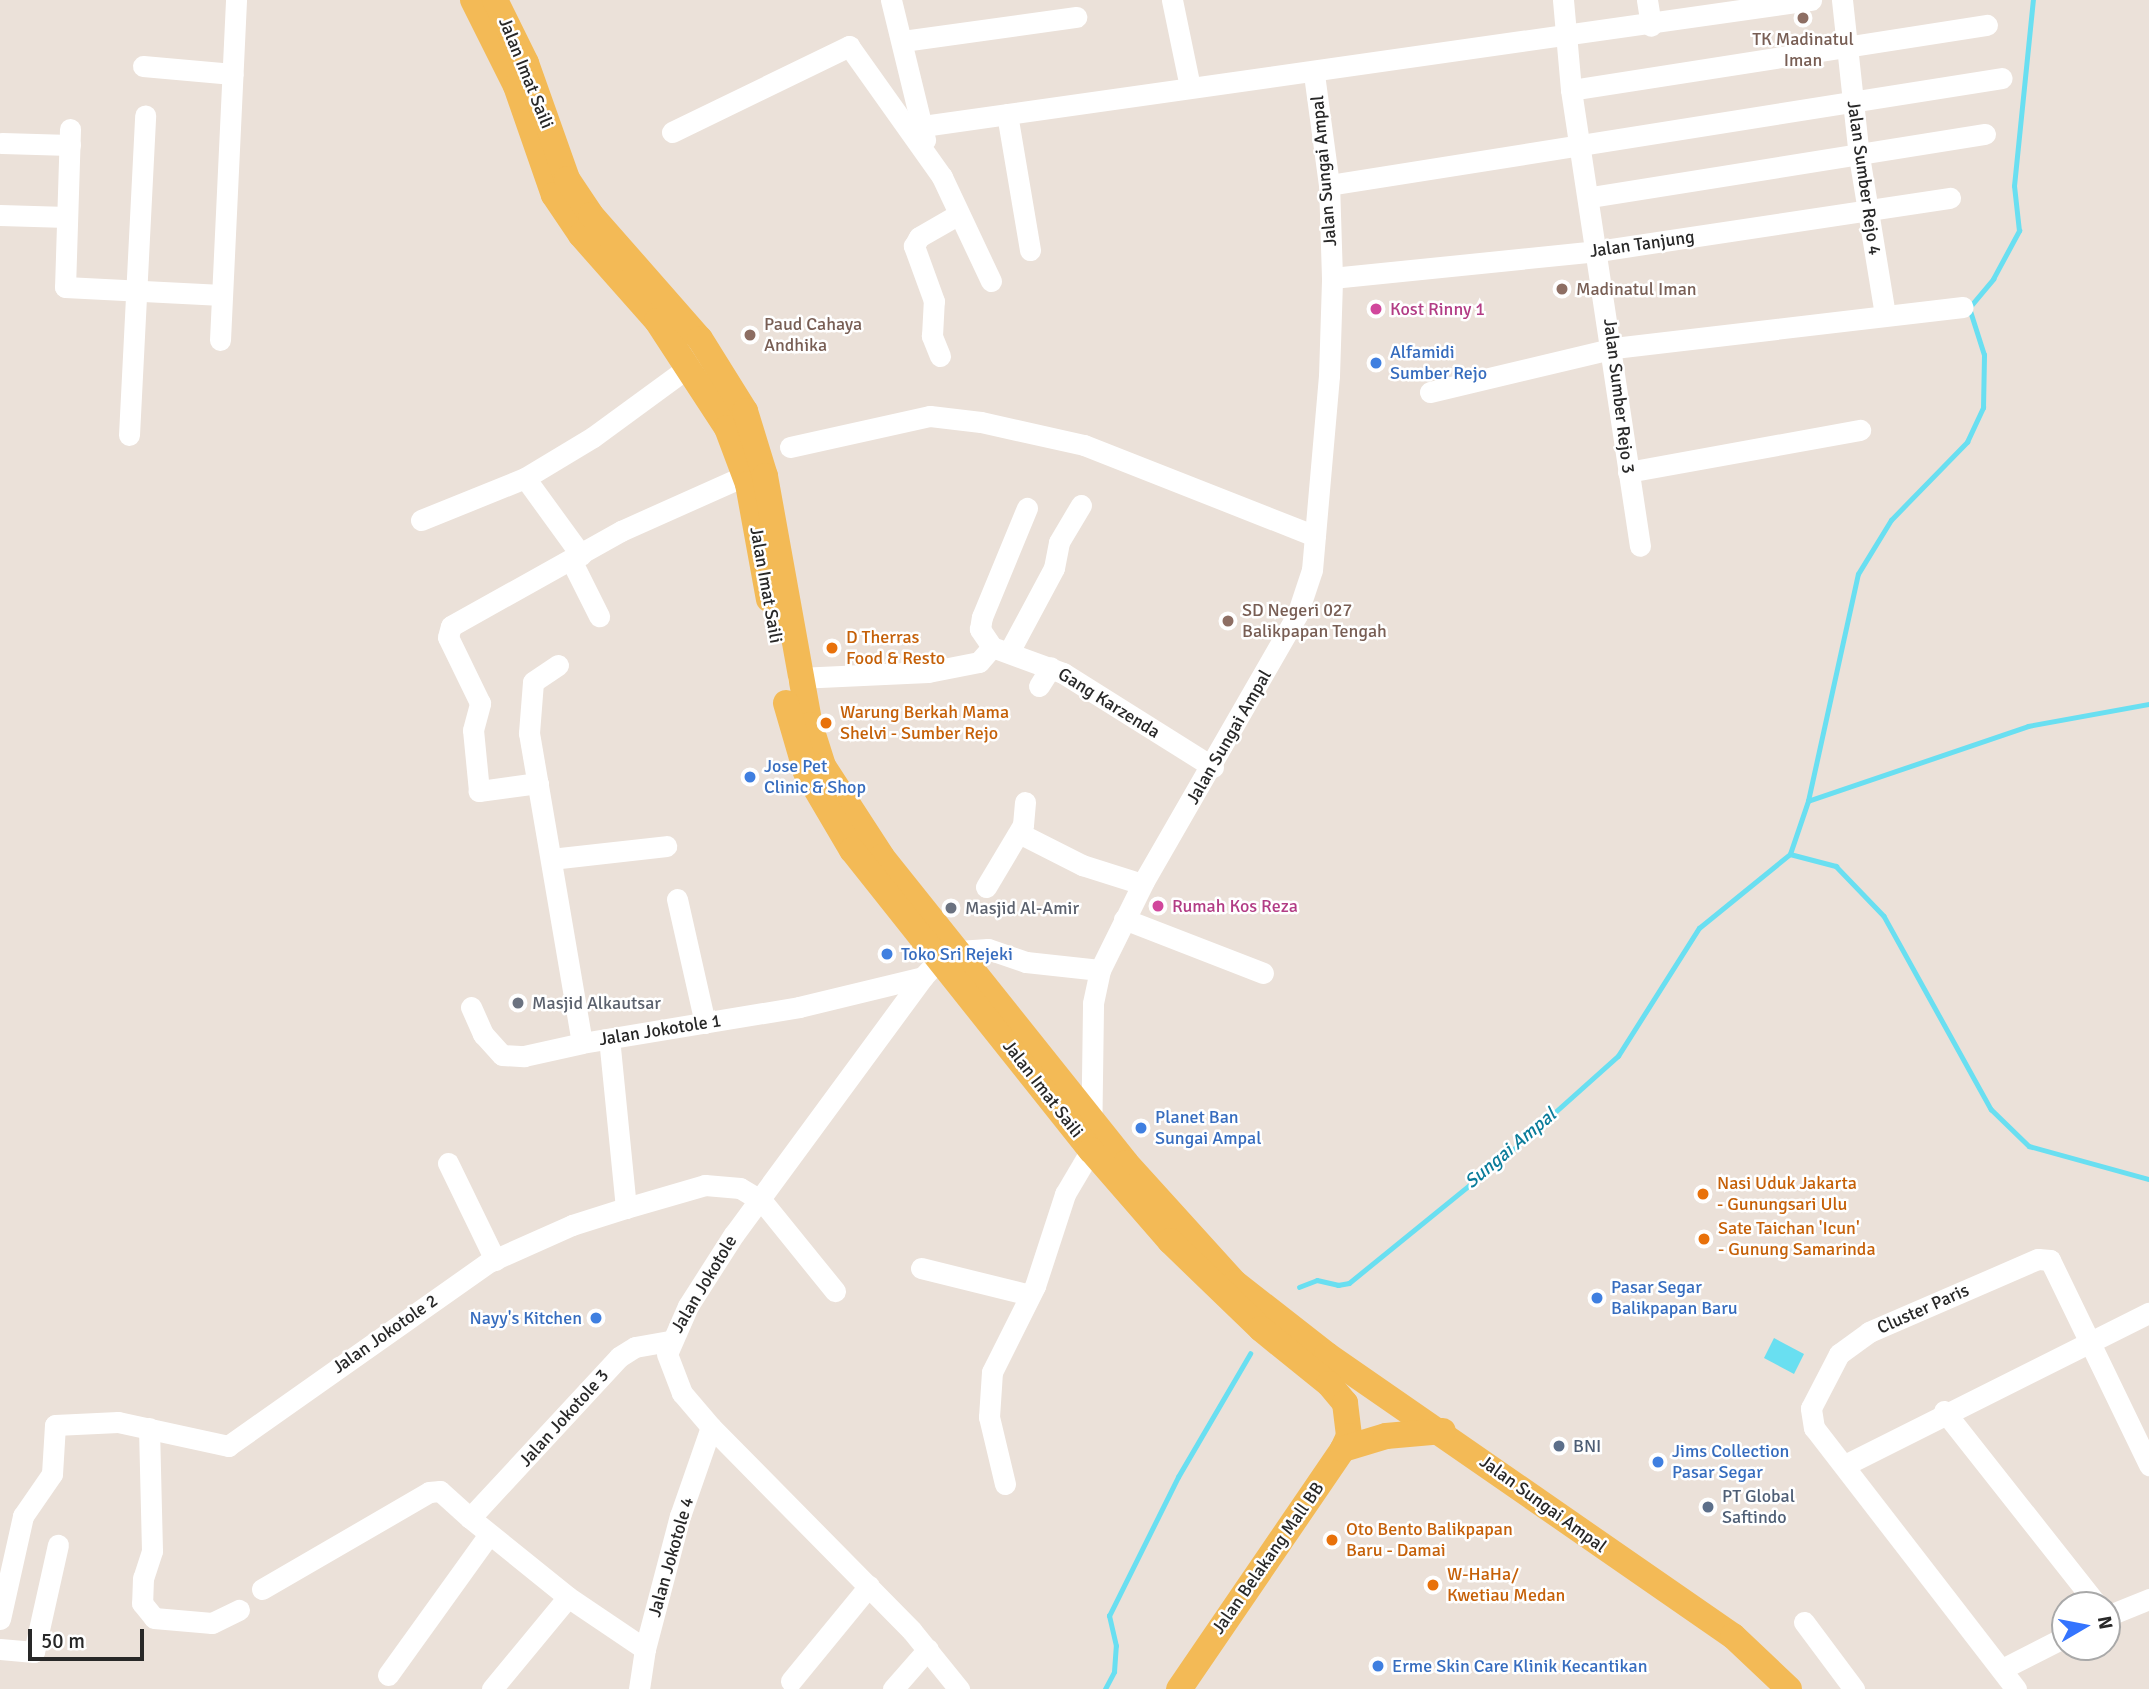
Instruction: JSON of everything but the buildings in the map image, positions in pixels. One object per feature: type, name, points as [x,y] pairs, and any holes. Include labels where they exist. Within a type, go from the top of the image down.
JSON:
[{"type":"main road","name":"Jalan Imat Saili","points":[[473,0],[578,197],[700,339],[745,411],[779,546],[798,678],[824,766],[835,786],[943,958],[1091,1116]]},
{"type":"main road","name":"Jalan Imat Saili","points":[[495,0],[536,116],[545,174],[566,215],[657,321],[690,366],[727,428],[746,475],[782,685],[806,772],[852,850],[943,958],[1091,1150]]},
{"type":"main road","name":"Jalan Sungai Ampal","points":[[1091,1116],[1225,1284]]},
{"type":"main road","name":"Jalan Sungai Ampal","points":[[1091,1150],[1170,1241],[1225,1284],[1276,1331],[1443,1431],[1733,1636],[1789,1689]]},
{"type":"main road","points":[[1276,1331],[1339,1394],[1346,1437],[1443,1431]]},
{"type":"main road","name":"Jalan Belakang Mall BB","points":[[1179,1689],[1346,1437]]},
{"type":"street","points":[[220,340],[236,0]]},
{"type":"street","points":[[891,0],[923,127],[926,152]]},
{"type":"street","points":[[1172,0],[1190,87]]},
{"type":"street","name":"Jalan Sumber Rejo 3","points":[[1563,0],[1569,37],[1571,90],[1591,197],[1614,348],[1628,472],[1640,546]]},
{"type":"street","points":[[1647,0],[1651,26]]},
{"type":"street","points":[[923,127],[1007,114],[1096,105],[1190,87],[1314,74],[1651,26],[1811,0]]},
{"type":"street","name":"Jalan Sumber Rejo 4","points":[[1842,0],[1859,156],[1885,314]]},
{"type":"street","points":[[902,41],[1076,17]]},
{"type":"street","points":[[1571,90],[1846,44],[1987,25]]},
{"type":"street","points":[[671,132],[846,45],[926,152],[991,281]]},
{"type":"street","points":[[143,66],[233,74]]},
{"type":"street","name":"Jalan Sungai Ampal","points":[[1091,1116],[1093,1003],[1100,970],[1142,884],[1213,767],[1306,594],[1315,536],[1329,376],[1332,278],[1329,185],[1314,74]]},
{"type":"street","points":[[1329,185],[2001,78]]},
{"type":"street","points":[[1007,114],[1030,250]]},
{"type":"street","points":[[129,435],[145,115]]},
{"type":"street","points":[[1591,197],[1985,134]]},
{"type":"street","points":[[2,143],[70,137],[65,287],[222,295]]},
{"type":"street","name":"Jalan Tanjung","points":[[1332,278],[1598,251],[1950,198]]},
{"type":"street","points":[[940,356],[932,336],[934,301],[914,246],[919,237],[959,214]]},
{"type":"street","points":[[0,215],[67,218]]},
{"type":"street","points":[[1430,392],[1614,348],[1885,314],[1963,307]]},
{"type":"street","points":[[421,520],[525,478],[593,437],[690,366]]},
{"type":"street","points":[[790,447],[930,416],[981,422],[1084,445],[1315,536]]},
{"type":"street","points":[[1628,472],[1860,430]]},
{"type":"street","points":[[537,779],[479,791],[473,730],[479,698],[447,632],[675,503],[746,475]]},
{"type":"street","points":[[525,478],[576,558],[600,616]]},
{"type":"street","points":[[798,678],[928,672],[979,662],[1000,650],[1054,568],[1059,541],[1081,505]]},
{"type":"street","points":[[1000,650],[980,629],[982,617],[1027,508]]},
{"type":"street","name":"Gang Karzenda","points":[[1000,650],[1051,667],[1213,767]]},
{"type":"street","name":"Jalan Jokotole 1","points":[[558,665],[537,677],[529,691],[529,733],[582,1044],[705,1023],[943,958],[988,949],[1026,962],[1100,970]]},
{"type":"street","points":[[1039,685],[1051,667]]},
{"type":"street","points":[[986,887],[1019,833],[1025,802]]},
{"type":"street","points":[[1019,833],[1082,865],[1142,884]]},
{"type":"street","points":[[551,859],[666,846]]},
{"type":"street","points":[[677,899],[705,1023]]},
{"type":"street","points":[[1124,919],[1263,973]]},
{"type":"street","name":"Jalan Jokotole","points":[[943,958],[816,1118],[762,1201],[710,1270],[670,1341],[667,1354],[677,1383],[711,1427],[869,1586],[928,1649],[959,1689]]},
{"type":"street","points":[[471,1007],[483,1034],[502,1055],[524,1056],[582,1044]]},
{"type":"street","points":[[609,1039],[626,1208]]},
{"type":"street","points":[[1005,1484],[993,1441],[989,1394],[1001,1348],[1030,1294],[1065,1194],[1091,1150],[1091,1116]]},
{"type":"street","points":[[447,1163],[495,1260]]},
{"type":"street","name":"Jalan Jokotole 2","points":[[0,1619],[23,1516],[52,1474],[55,1425],[118,1422],[221,1447],[234,1444],[272,1412],[495,1260],[626,1208],[717,1184],[730,1184],[762,1201]]},
{"type":"street","points":[[762,1201],[835,1291]]},
{"type":"street","name":"Cluster Paris","points":[[2016,1689],[2004,1668],[1814,1428],[1810,1414],[1839,1354],[1859,1337],[2044,1258],[2059,1273],[2149,1465]]},
{"type":"street","points":[[921,1268],[1030,1294]]},
{"type":"street","points":[[1845,1465],[1944,1412],[2149,1313]]},
{"type":"street","name":"Jalan Jokotole 3","points":[[470,1518],[620,1357],[635,1347],[670,1341]]},
{"type":"street","points":[[1944,1412],[2086,1591]]},
{"type":"street","name":"Jalan Jokotole 4","points":[[639,1689],[645,1649],[680,1516],[711,1427]]},
{"type":"street","points":[[149,1428],[149,1518],[152,1551],[141,1593],[149,1615],[212,1623],[239,1610]]},
{"type":"street","points":[[262,1589],[429,1492],[440,1492],[488,1536],[568,1597],[645,1649]]},
{"type":"street","points":[[388,1675],[488,1536]]},
{"type":"street","points":[[0,1649],[34,1652],[58,1545]]},
{"type":"street","points":[[791,1681],[869,1586]]},
{"type":"street","points":[[492,1689],[568,1597]]},
{"type":"street","points":[[2121,1610],[2149,1599]]},
{"type":"street","points":[[1804,1622],[1854,1689]]},
{"type":"street","points":[[2004,1668],[2051,1644]]},
{"type":"street","points":[[893,1689],[928,1649]]},
{"type":"water","points":[[1774,1338],[1804,1354],[1794,1374],[1764,1358]]},
{"type":"waterway","points":[[1790,854],[1808,801],[1858,574],[1891,520],[1967,442],[1983,408],[1984,355],[1969,308],[1993,279],[2019,231],[2014,186],[2033,0]]},
{"type":"waterway","points":[[1808,801],[2028,726],[2149,704]]},
{"type":"waterway","points":[[1299,1287],[1317,1280],[1338,1285],[1349,1283],[1515,1148],[1618,1056],[1699,928],[1790,854],[1836,866],[1884,916],[1991,1109],[2029,1146],[2149,1179]]},
{"type":"waterway","name":"Sungai Ampal","points":[[1105,1689],[1114,1672],[1116,1646],[1109,1616],[1178,1477],[1250,1354]]},
{"type":"place","name":"TK Madinatul Iman","points":[[1803,18]]},
{"type":"place","name":"Madinatul Iman","points":[[1562,289]]},
{"type":"place","name":"Kost Rinny 1","points":[[1376,309]]},
{"type":"place","name":"Paud Cahaya Andhika","points":[[750,335]]},
{"type":"place","name":"Alfamidi Sumber Rejo","points":[[1376,363]]},
{"type":"place","name":"SD Negeri 027 Balikpapan Tengah","points":[[1228,621]]},
{"type":"place","name":"D Therras Food & Resto","points":[[832,648]]},
{"type":"place","name":"Warung Berkah Mama Shelvi - Sumber Rejo","points":[[826,723]]},
{"type":"place","name":"Jose Pet Clinic & Shop","points":[[750,777]]},
{"type":"place","name":"Rumah Kos Reza","points":[[1158,906]]},
{"type":"place","name":"Masjid Al-Amir","points":[[951,908]]},
{"type":"place","name":"Toko Sri Rejeki","points":[[887,954]]},
{"type":"place","name":"Masjid Alkautsar","points":[[518,1003]]},
{"type":"place","name":"Planet Ban Sungai Ampal","points":[[1141,1128]]},
{"type":"place","name":"Nasi Uduk Jakarta - Gunungsari Ulu","points":[[1703,1194]]},
{"type":"place","name":"Sate Taichan 'Icun' - Gunung Samarinda","points":[[1704,1239]]},
{"type":"place","name":"Pasar Segar Balikpapan Baru","points":[[1597,1298]]},
{"type":"place","name":"Nayy's Kitchen","points":[[596,1318]]},
{"type":"place","name":"BNI","points":[[1559,1446]]},
{"type":"place","name":"Jims Collection Pasar Segar","points":[[1658,1462]]},
{"type":"place","name":"PT Global Saftindo","points":[[1708,1507]]},
{"type":"place","name":"Oto Bento Balikpapan Baru - Damai","points":[[1332,1540]]},
{"type":"place","name":"W-HaHa/ Kwetiau Medan","points":[[1433,1585]]},
{"type":"place","name":"Erme Skin Care Klinik Kecantikan","points":[[1378,1666]]}]
